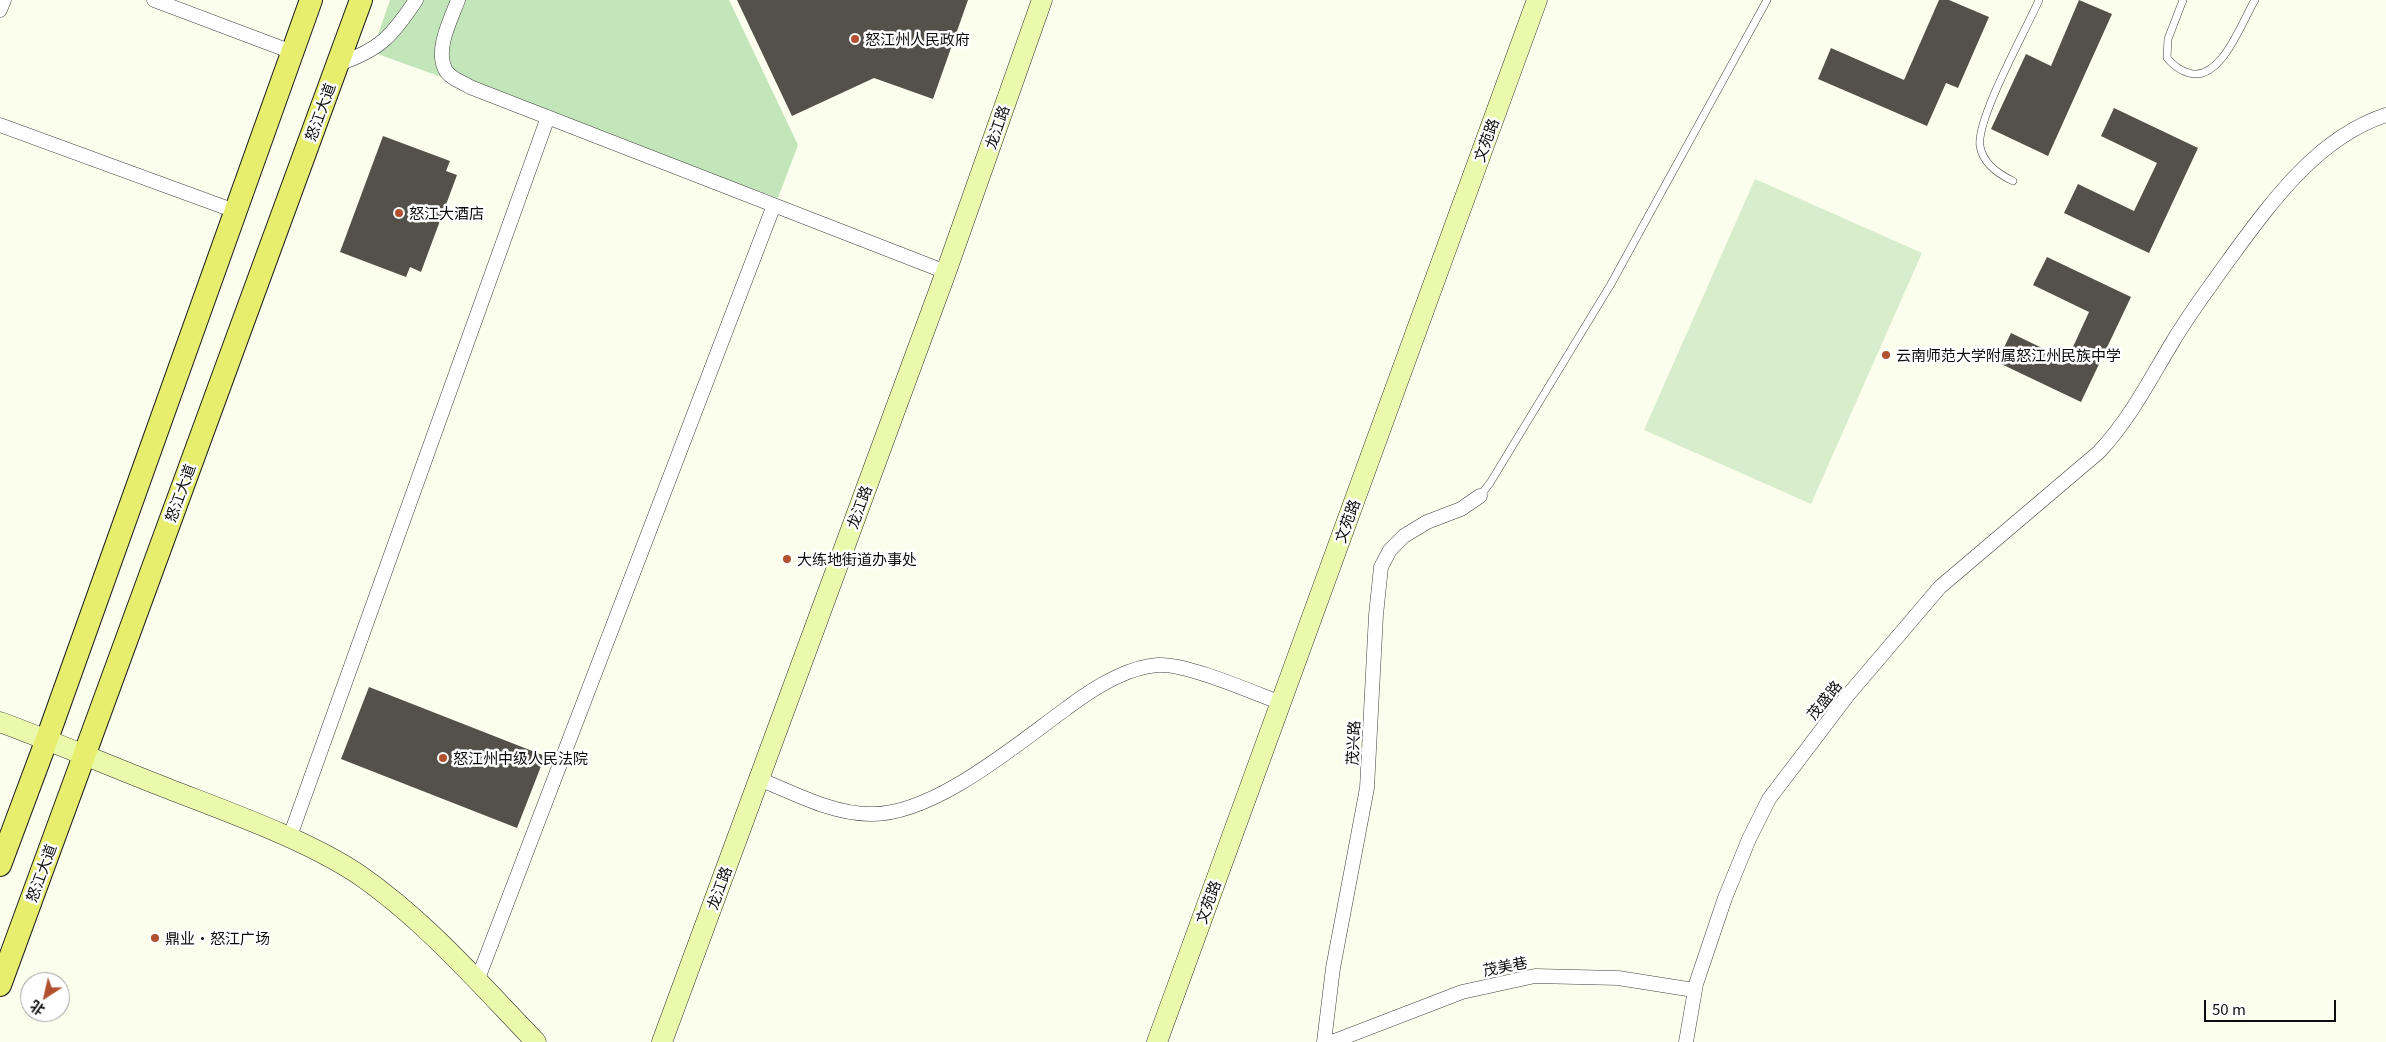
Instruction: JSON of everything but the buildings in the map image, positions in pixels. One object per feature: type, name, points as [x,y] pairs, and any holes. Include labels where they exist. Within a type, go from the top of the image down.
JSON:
[{"type":"main road","points":[[0,865],[47,739],[311,0]]},
{"type":"main road","name":"怒江大道","points":[[0,985],[361,0]]},
{"type":"street","points":[[0,10],[4,0]]},
{"type":"street","points":[[154,0],[292,52]]},
{"type":"street","points":[[338,64],[362,56],[380,45],[416,0]]},
{"type":"street","points":[[458,0],[444,37],[442,55],[445,69],[454,79],[470,87],[946,272]]},
{"type":"street","name":"龙江路","points":[[662,1042],[946,272],[1042,0]]},
{"type":"street","name":"文苑路","points":[[1157,1042],[1537,0]]},
{"type":"street","name":"茂盛路","points":[[1686,1042],[1694,990],[1725,898],[1749,839],[1769,799],[1800,756],[1900,632],[1948,578],[2099,452],[2136,405],[2173,341],[2208,289],[2282,191],[2314,159],[2342,136],[2360,125],[2386,115]]},
{"type":"street","points":[[289,839],[548,117]]},
{"type":"street","points":[[0,125],[235,211]]},
{"type":"street","points":[[477,981],[774,205]]},
{"type":"street","name":"茂兴路","points":[[1324,1042],[1333,968],[1367,788],[1376,615],[1381,568],[1390,550],[1409,533],[1427,522],[1461,509],[1480,496]]},
{"type":"street","points":[[759,779],[835,809],[870,814],[900,812],[926,801],[983,768],[1088,692],[1133,670],[1159,665],[1181,667],[1281,703]]},
{"type":"street","points":[[0,722],[47,739],[84,756],[289,839],[332,860],[370,883],[434,939],[536,1042]]},
{"type":"street","name":"茂美巷","points":[[1332,1042],[1462,992],[1535,976],[1618,978],[1694,990]]},
{"type":"lane","points":[[1480,496],[1490,483],[1611,284],[1767,0]]},
{"type":"lane","points":[[2013,182],[1997,173],[1986,161],[1980,147],[1980,132],[1991,102],[2039,0]]},
{"type":"lane","points":[[2183,0],[2168,39],[2167,58],[2178,68],[2197,75],[2208,72],[2221,60],[2255,0]]},
{"type":"green space","points":[[390,0],[729,0],[798,145],[778,198],[372,52]]},
{"type":"green space","points":[[1755,179],[1922,253],[1811,504],[1644,430]]},
{"type":"place","name":"怒江州人民政府","points":[[855,39]]},
{"type":"place","name":"怒江大酒店","points":[[399,213]]},
{"type":"place","name":"云南师范大学附属怒江州民族中学","points":[[1886,355]]},
{"type":"place","name":"大练地街道办事处","points":[[787,559]]},
{"type":"place","name":"怒江州中级人民法院","points":[[443,758]]},
{"type":"place","name":"鼎业·怒江广场","points":[[155,938]]}]
